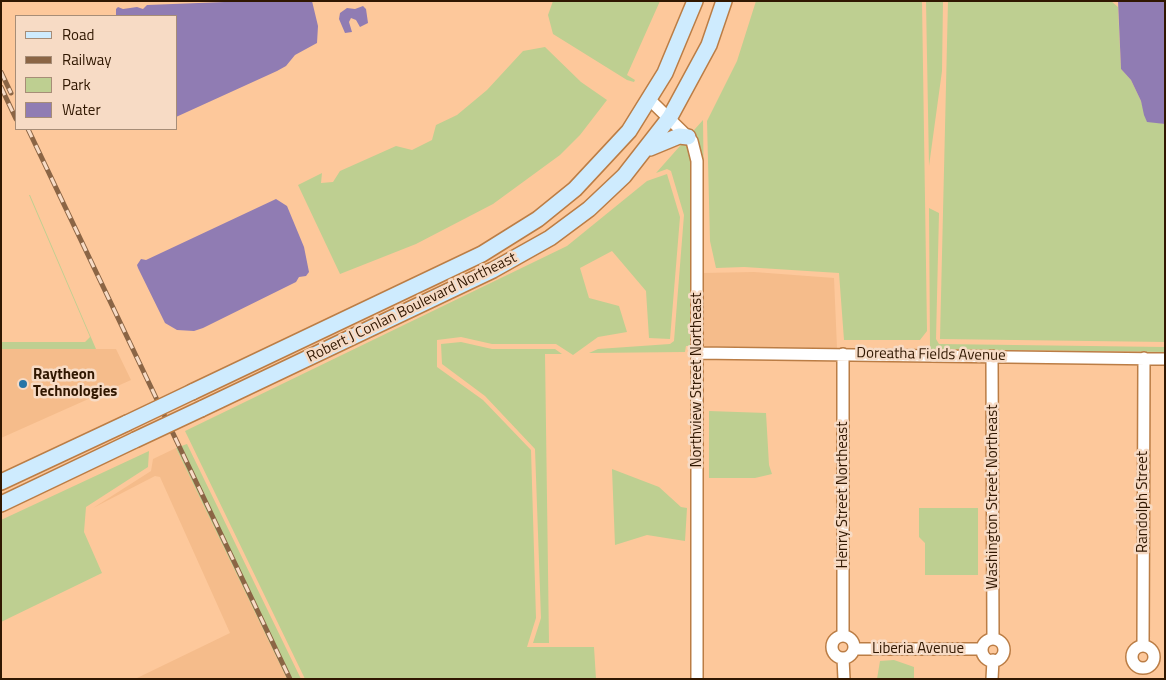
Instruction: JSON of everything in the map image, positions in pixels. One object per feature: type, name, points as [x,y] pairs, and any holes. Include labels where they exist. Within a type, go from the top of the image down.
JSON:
[{"type":"main road","name":"Robert J Conlan Boulevard Northeast","points":[[1,482],[482,254],[538,219],[581,184],[629,131],[650,100],[680,41],[695,1]]},
{"type":"main road","name":"Robert J Conlan Boulevard Northeast","points":[[1,504],[521,255],[550,238],[588,209],[624,176],[647,150],[670,117],[709,45],[724,1]]},
{"type":"main road","points":[[647,150],[665,140],[678,136],[688,137]]},
{"type":"street","name":"Northview Street Northeast","points":[[650,100],[670,117],[692,141],[697,160],[697,679]]},
{"type":"street","name":"Doreatha Fields Avenue","points":[[697,353],[1165,359]]},
{"type":"street","name":"Henry Street Northeast","points":[[843,354],[843,636]]},
{"type":"street","name":"Washington Street Northeast","points":[[992,356],[993,639]]},
{"type":"street","name":"Randolph Street","points":[[1143,646],[1144,358]]},
{"type":"street","points":[[843,636],[853,641],[854,648],[849,656],[843,658],[834,653],[832,647],[834,640],[843,636]]},
{"type":"street","points":[[993,639],[1000,641],[1003,651],[1001,657],[993,660],[984,656],[982,649],[986,641],[993,639]]},
{"type":"street","points":[[1143,646],[1150,649],[1159,658],[1143,673],[1132,657],[1134,651],[1143,646]]},
{"type":"street","name":"Liberia Avenue","points":[[854,648],[982,649]]},
{"type":"street","points":[[843,658],[844,679]]},
{"type":"street","points":[[992,679],[993,660]]},
{"type":"shaded area","points":[[754,272],[834,278],[837,348],[702,346],[702,273]]},
{"type":"shaded area","points":[[1,349],[116,349],[131,380],[1,438]]},
{"type":"shaded area","points":[[176,448],[287,679],[135,679],[230,633],[160,477],[155,476],[93,508],[151,471],[153,459]]},
{"type":"green space","points":[[553,1],[660,1],[627,75],[635,80],[634,82],[627,80],[553,34],[548,15]]},
{"type":"green space","points":[[756,1],[922,1],[927,331],[920,340],[844,340],[839,273],[744,267],[716,268],[710,241],[707,121],[737,61]]},
{"type":"green space","points":[[926,1],[943,1],[942,71],[929,166]]},
{"type":"green space","points":[[948,1],[1111,1],[1118,7],[1121,69],[1131,80],[1141,101],[1147,121],[1165,124],[1165,342],[940,339]]},
{"type":"green space","points":[[545,47],[581,82],[607,100],[580,135],[560,155],[493,204],[416,244],[340,274],[298,185],[322,173],[321,183],[333,182],[340,171],[396,146],[412,150],[432,140],[436,125],[457,115],[487,90],[523,51]]},
{"type":"green space","points":[[703,120],[702,346],[686,346],[685,352],[589,353],[598,349],[670,344],[674,341],[684,215],[671,171],[667,169],[656,173]]},
{"type":"green space","points":[[667,174],[680,217],[670,339],[649,338],[646,291],[612,251],[580,268],[589,298],[619,306],[627,332],[598,337],[573,355],[556,344],[492,344],[461,337],[437,340],[437,367],[483,400],[531,450],[536,618],[527,647],[594,647],[596,679],[305,679],[185,431],[567,246],[647,181]]},
{"type":"green space","points":[[29,195],[96,349],[1,349],[1,342],[85,342],[90,337]]},
{"type":"green space","points":[[929,208],[939,213],[936,339],[939,344],[1165,347],[1165,352],[930,349]]},
{"type":"green space","points":[[461,342],[492,349],[555,349],[562,354],[545,354],[549,643],[533,643],[541,618],[535,449],[485,396],[442,364],[441,344]]},
{"type":"green space","points":[[709,411],[766,413],[769,465],[772,474],[755,478],[709,478]]},
{"type":"green space","points":[[187,444],[301,679],[287,679],[176,448]]},
{"type":"green space","points":[[149,451],[148,467],[86,507],[84,532],[102,573],[1,622],[1,520]]},
{"type":"green space","points":[[612,469],[659,487],[681,507],[687,508],[685,541],[647,535],[615,545]]},
{"type":"green space","points":[[919,508],[978,508],[978,575],[925,575],[925,543],[919,537]]},
{"type":"green space","points":[[894,660],[914,667],[914,679],[877,679],[880,661]]},
{"type":"water","points":[[250,1],[312,1],[318,26],[317,43],[295,55],[286,66],[277,71],[178,116],[178,15],[116,15],[118,7],[123,9],[137,7],[143,9],[147,5]]},
{"type":"water","points":[[1118,1],[1165,1],[1165,124],[1147,122],[1141,101],[1131,80],[1121,69]]},
{"type":"water","points":[[363,6],[366,9],[368,23],[360,27],[356,20],[351,18],[349,22],[352,32],[345,33],[339,19],[340,13],[347,8],[355,9]]},
{"type":"water","points":[[276,199],[287,206],[304,247],[309,272],[306,276],[299,277],[296,282],[194,331],[177,330],[165,323],[138,268],[137,265],[141,259],[146,260]]},
{"type":"railway","points":[[1,72],[11,93]]},
{"type":"railway","points":[[1,87],[15,117]]},
{"type":"railway","points":[[28,130],[290,679]]},
{"type":"place","name":"Raytheon Technologies","points":[[23,384]]}]
